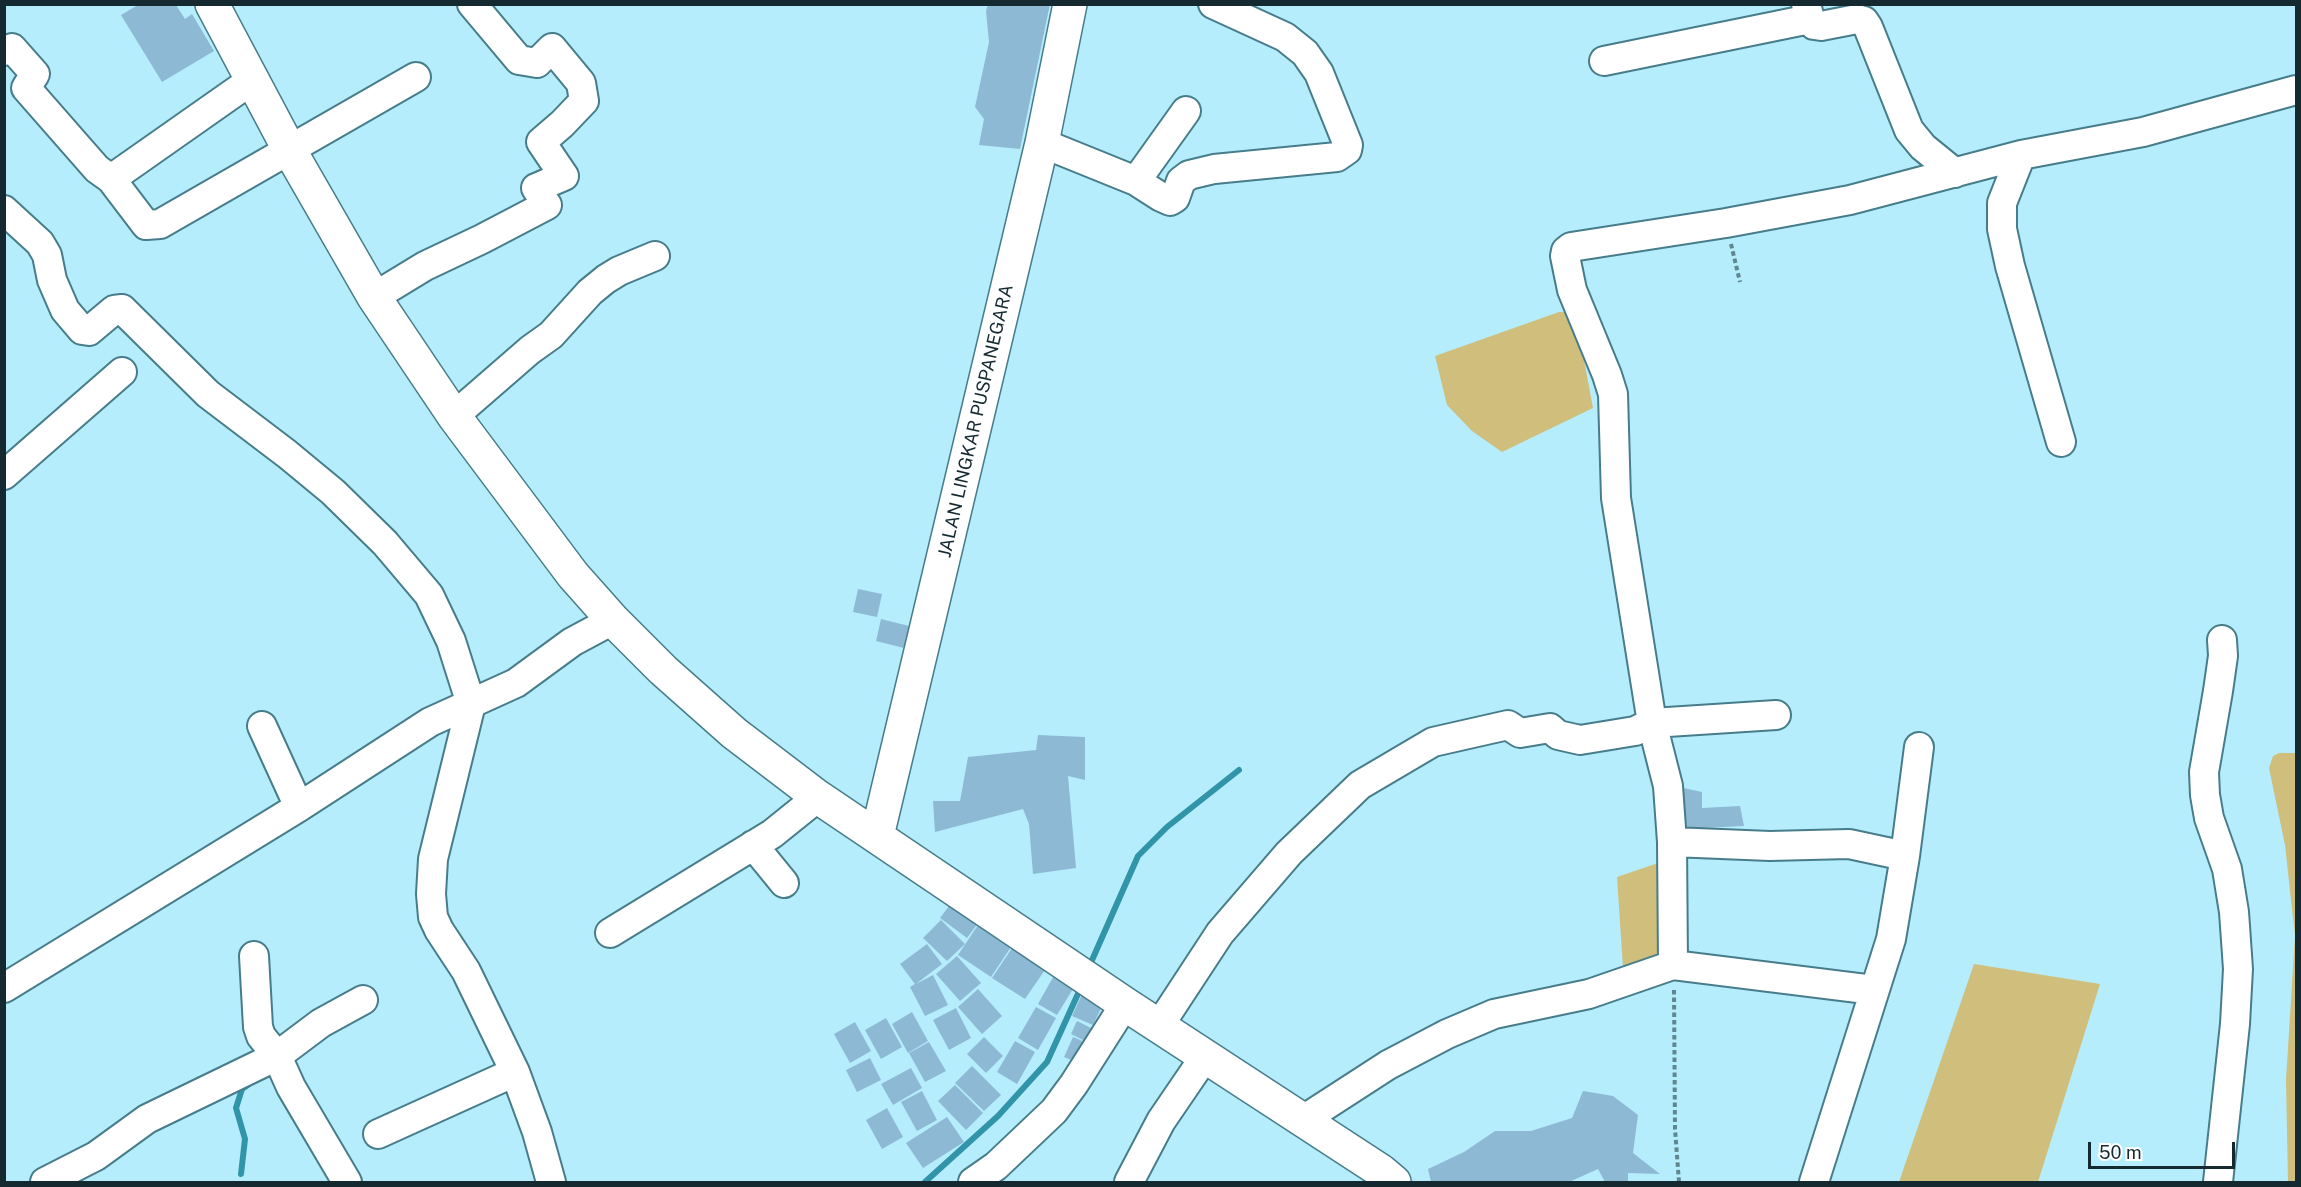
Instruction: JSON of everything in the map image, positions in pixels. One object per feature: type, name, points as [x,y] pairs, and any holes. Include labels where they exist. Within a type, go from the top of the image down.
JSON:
[{"type":"main road","points":[[212,4],[290,151],[374,297],[454,416],[573,575],[613,620],[663,670],[734,733],[818,797],[1119,1000],[1381,1171],[1394,1182]]},
{"type":"main road","name":"JALAN LINGKAR PUSPANEGARA","points":[[877,836],[1042,143],[1070,4]]},
{"type":"street","points":[[374,297],[425,266],[547,205],[537,188],[564,176],[541,142],[584,101],[581,83],[552,48],[537,63],[519,60],[472,4]]},
{"type":"street","points":[[1042,143],[1136,181],[1170,201],[1175,198],[1181,181],[1189,175],[1214,169],[1337,157],[1347,150],[1348,145],[1319,73],[1305,53],[1285,37],[1213,4]]},
{"type":"street","points":[[1604,61],[1808,12],[1814,25],[1821,26],[1857,19],[1864,21],[1909,130],[1923,147],[1955,173]]},
{"type":"street","points":[[4,51],[12,48],[35,74],[26,88],[97,169],[111,179],[146,225],[160,224],[416,77]]},
{"type":"street","points":[[111,179],[252,80]]},
{"type":"street","points":[[1673,965],[1672,842],[1668,786],[1652,723],[1616,498],[1613,394],[1572,290],[1565,256],[1570,246],[1726,223],[1850,200],[2021,155],[2143,132],[2296,90]]},
{"type":"street","points":[[1136,181],[1186,111]]},
{"type":"street","points":[[2021,155],[2002,203],[2002,229],[2010,266],[2061,442]]},
{"type":"street","points":[[10,226],[40,243],[47,255],[52,280],[65,310],[82,330],[89,331],[114,310],[122,309],[208,394],[333,492],[386,543],[429,595],[451,641],[471,704],[434,859],[431,905],[433,917],[466,971],[515,1071],[537,1132],[551,1182]]},
{"type":"street","points":[[454,416],[551,334],[590,292],[606,279],[655,256]]},
{"type":"street","points":[[4,476],[122,372]]},
{"type":"street","points":[[4,988],[299,807],[430,722],[516,683],[572,642],[613,620]]},
{"type":"street","points":[[2218,1182],[2231,1068],[2238,969],[2234,912],[2227,869],[2209,818],[2205,795],[2204,772],[2223,656],[2222,640]]},
{"type":"street","points":[[1159,1026],[1220,933],[1289,853],[1360,785],[1433,742],[1508,725],[1520,733],[1550,728],[1557,735],[1580,740],[1635,731],[1652,723],[1776,715]]},
{"type":"street","points":[[262,726],[299,807]]},
{"type":"street","points":[[1814,1182],[1891,939],[1905,856],[1919,747]]},
{"type":"street","points":[[610,933],[772,834],[818,797]]},
{"type":"street","points":[[1672,842],[1770,846],[1849,844],[1905,856]]},
{"type":"street","points":[[753,845],[784,882]]},
{"type":"street","points":[[254,956],[258,1027],[261,1036],[277,1056],[291,1087],[347,1182]]},
{"type":"street","points":[[1303,1120],[1388,1065],[1447,1034],[1494,1014],[1589,994],[1673,965],[1874,990]]},
{"type":"street","points":[[45,1182],[96,1156],[147,1119],[277,1056],[321,1023],[363,1000]]},
{"type":"street","points":[[973,1182],[996,1166],[1054,1111],[1074,1084],[1119,1000]]},
{"type":"street","points":[[1129,1182],[1161,1121],[1206,1055]]},
{"type":"street","points":[[378,1134],[515,1071]]},
{"type":"path","points":[[1726,223],[1740,282]]},
{"type":"path","points":[[1673,965],[1675,1129],[1679,1182]]},
{"type":"shaded area","points":[[1559,312],[1575,312],[1593,408],[1502,452],[1472,431],[1447,405],[1435,356]]},
{"type":"shaded area","points":[[2279,753],[2296,753],[2296,1182],[2288,1182],[2286,1080],[2295,936],[2285,845],[2269,768],[2273,756]]},
{"type":"shaded area","points":[[1661,862],[1666,957],[1623,968],[1617,877]]},
{"type":"shaded area","points":[[1974,964],[2100,984],[2038,1182],[1899,1182]]},
{"type":"building","points":[[988,4],[1050,4],[1020,149],[979,145],[984,119],[975,107],[989,42],[986,11]]},
{"type":"building","points":[[138,5],[176,5],[185,19],[192,14],[214,51],[162,82],[121,15]]},
{"type":"building","points":[[858,589],[882,594],[877,617],[853,612]]},
{"type":"building","points":[[881,619],[909,626],[904,648],[876,641]]},
{"type":"building","points":[[1038,735],[1085,737],[1085,780],[1068,776],[1076,868],[1033,874],[1029,824],[1023,809],[935,832],[933,801],[960,801],[968,757],[1036,750]]},
{"type":"building","points":[[1679,787],[1702,792],[1702,808],[1740,806],[1744,826],[1684,829]]},
{"type":"building","points":[[955,898],[982,918],[967,938],[940,918]]},
{"type":"building","points":[[941,920],[965,944],[947,961],[923,938]]},
{"type":"building","points":[[980,922],[1013,944],[991,977],[958,955]]},
{"type":"building","points":[[927,944],[942,964],[916,984],[933,975],[948,1005],[925,1016],[910,987],[915,984],[900,964]]},
{"type":"building","points":[[1014,945],[1047,967],[1025,999],[992,978]]},
{"type":"building","points":[[957,956],[981,983],[960,1001],[936,974]]},
{"type":"building","points":[[1056,972],[1076,984],[1057,1015],[1038,1004]]},
{"type":"building","points":[[978,989],[1002,1016],[982,1034],[958,1007]]},
{"type":"building","points":[[1083,992],[1104,1002],[1093,1025],[1072,1016]]},
{"type":"building","points":[[1036,1007],[1056,1018],[1038,1050],[1018,1038]]},
{"type":"building","points":[[956,1008],[971,1038],[949,1050],[933,1020]]},
{"type":"building","points":[[912,1012],[928,1041],[908,1053],[892,1024]]},
{"type":"building","points":[[886,1018],[902,1047],[881,1059],[865,1030]]},
{"type":"building","points":[[1077,1021],[1093,1029],[1087,1042],[1071,1034]]},
{"type":"building","points":[[855,1022],[871,1051],[850,1063],[834,1034]]},
{"type":"building","points":[[984,1037],[1003,1056],[986,1073],[967,1054]]},
{"type":"building","points":[[1073,1037],[1092,1045],[1083,1065],[1064,1057]]},
{"type":"building","points":[[1015,1041],[1035,1052],[1017,1084],[997,1072]]},
{"type":"building","points":[[929,1042],[946,1071],[925,1082],[909,1053]]},
{"type":"building","points":[[870,1058],[881,1080],[857,1092],[846,1070]]},
{"type":"building","points":[[972,1066],[1001,1095],[984,1111],[955,1083]]},
{"type":"building","points":[[911,1068],[922,1088],[893,1105],[881,1084]]},
{"type":"building","points":[[955,1085],[983,1113],[966,1130],[938,1101]]},
{"type":"building","points":[[922,1091],[937,1120],[917,1131],[901,1102]]},
{"type":"building","points":[[1583,1091],[1613,1096],[1638,1115],[1633,1153],[1660,1174],[1628,1173],[1628,1182],[1605,1182],[1598,1169],[1569,1182],[1431,1182],[1428,1169],[1464,1152],[1495,1131],[1531,1131],[1572,1118]]},
{"type":"building","points":[[887,1108],[903,1137],[882,1149],[866,1120]]},
{"type":"building","points":[[947,1117],[964,1142],[923,1168],[906,1143]]},
{"type":"waterway","points":[[1089,967],[1138,856],[1167,827],[1239,770]]},
{"type":"waterway","points":[[925,1182],[998,1116],[1047,1062],[1082,985]]},
{"type":"waterway","points":[[241,1174],[245,1139],[236,1108],[242,1089],[249,1084]]}]
